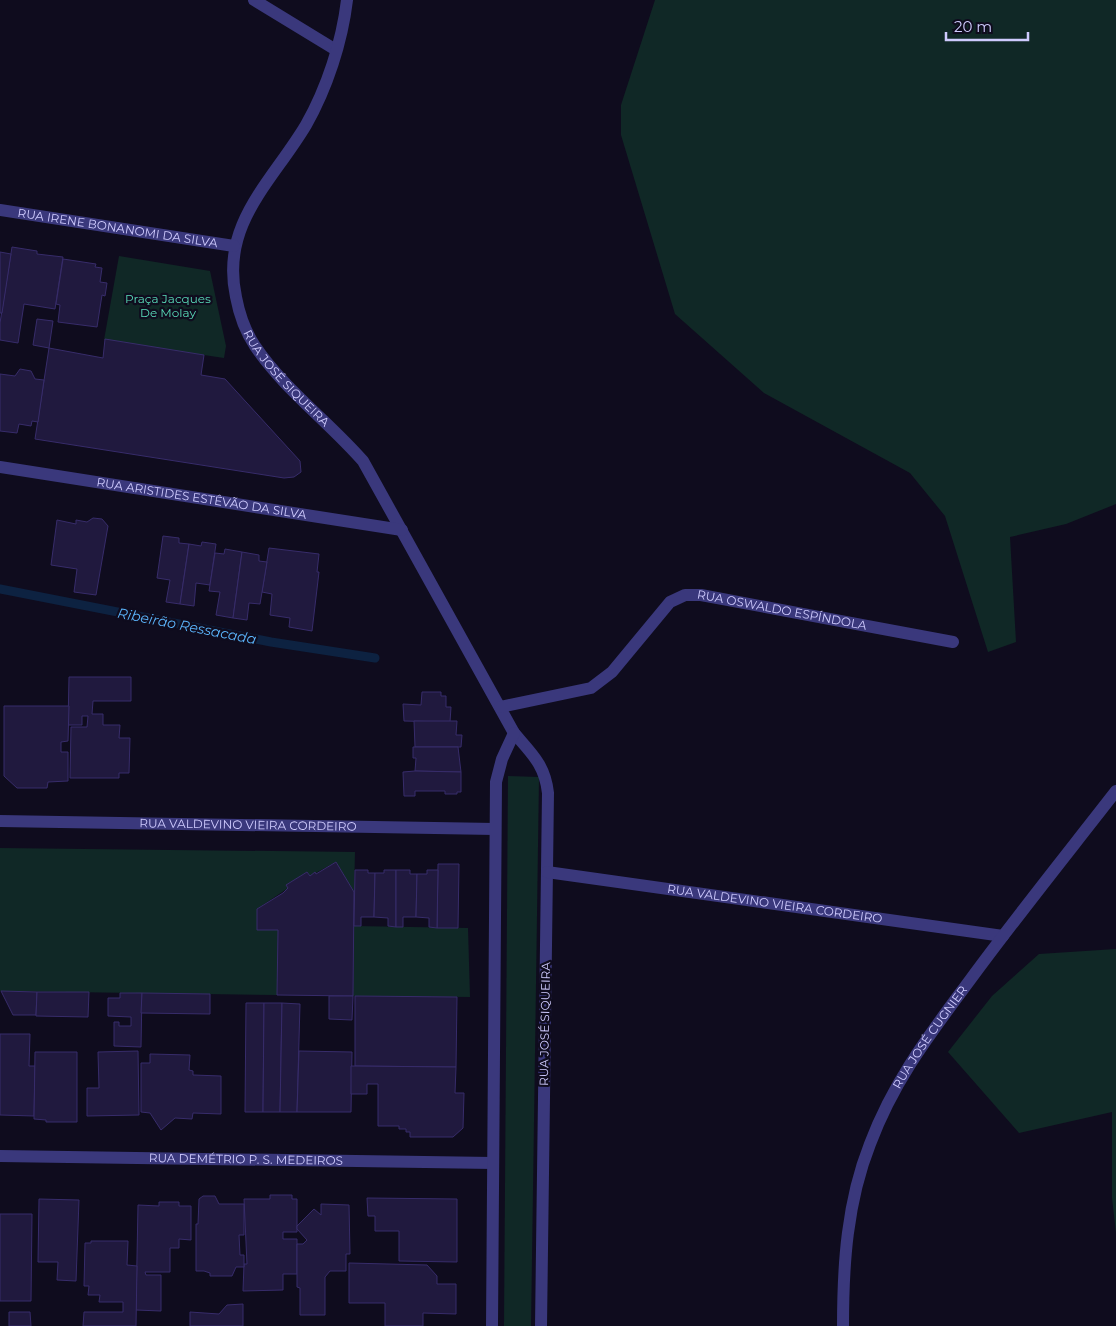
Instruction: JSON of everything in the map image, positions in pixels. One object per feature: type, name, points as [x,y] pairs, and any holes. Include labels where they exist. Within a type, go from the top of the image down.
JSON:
[{"type":"street","points":[[254,0],[336,50]]},
{"type":"street","name":"RUA JOSÉ SIQUEIRA","points":[[346,0],[336,50],[324,88],[306,124],[244,217],[234,246],[232,278],[239,313],[254,344],[271,367],[343,438],[363,461],[514,733],[537,759],[546,775],[548,794],[541,1326]]},
{"type":"street","name":"RUA IRENE BONANOMI DA SILVA","points":[[0,210],[234,246]]},
{"type":"street","name":"RUA ARISTIDES ESTÊVÃO DA SILVA","points":[[0,467],[402,530]]},
{"type":"street","name":"RUA OSWALDO ESPÍNDOLA","points":[[500,707],[591,688],[612,672],[670,602],[685,595],[701,595],[953,642]]},
{"type":"street","points":[[492,1326],[496,782],[514,733]]},
{"type":"street","name":"RUA JOSÉ CUGNIER","points":[[843,1326],[843,1278],[847,1228],[869,1145],[888,1101],[912,1058],[1003,936],[1116,791]]},
{"type":"street","name":"RUA VALDEVINO VIEIRA CORDEIRO","points":[[0,821],[495,829]]},
{"type":"street","name":"RUA VALDEVINO VIEIRA CORDEIRO","points":[[547,872],[1003,936]]},
{"type":"street","name":"RUA DEMÉTRIO P. S. MEDEIROS","points":[[0,1156],[493,1163]]},
{"type":"green space","points":[[655,0],[1116,0],[1116,504],[1066,524],[1010,537],[1016,642],[988,652],[945,516],[910,473],[764,393],[675,314],[621,135],[621,105]]},
{"type":"green space","name":"Praça Jacques De Molay","points":[[119,256],[210,271],[226,346],[224,358],[104,340]]},
{"type":"green space","points":[[508,776],[539,777],[531,1326],[504,1326]]},
{"type":"green space","points":[[0,848],[355,852],[354,892],[336,862],[310,876],[307,872],[287,885],[288,888],[257,909],[257,930],[278,930],[277,995],[0,991]]},
{"type":"green space","points":[[354,926],[468,928],[470,997],[353,996]]},
{"type":"green space","points":[[1116,949],[1116,1233],[1112,1198],[1112,1112],[1019,1133],[948,1052],[992,996],[1039,954]]},
{"type":"building","points":[[12,247],[37,251],[37,254],[63,257],[55,309],[24,304],[18,343],[0,340],[0,323]]},
{"type":"building","points":[[0,252],[11,254],[2,313],[0,313]]},
{"type":"building","points":[[63,259],[96,264],[95,267],[102,268],[100,282],[107,283],[105,296],[102,295],[97,327],[58,322],[60,305],[56,304]]},
{"type":"building","points":[[37,319],[53,321],[49,348],[33,345]]},
{"type":"building","points":[[105,339],[204,355],[201,375],[225,379],[300,461],[301,472],[294,477],[284,478],[35,439],[49,348],[103,358]]},
{"type":"building","points":[[20,369],[31,371],[35,379],[44,380],[38,422],[32,421],[31,426],[19,424],[17,433],[0,431],[0,374],[15,376]]},
{"type":"building","points":[[93,518],[102,519],[108,526],[96,595],[74,592],[77,569],[51,565],[57,520],[76,524],[76,520],[87,522]]},
{"type":"building","points":[[163,536],[179,538],[179,543],[189,544],[180,604],[166,602],[170,580],[157,578]]},
{"type":"building","points":[[202,542],[216,544],[210,585],[196,583],[194,606],[180,604],[189,544],[201,546]]},
{"type":"building","points":[[269,548],[319,554],[317,572],[319,572],[312,631],[289,627],[290,618],[270,615],[272,594],[262,592]]},
{"type":"building","points":[[225,549],[242,552],[233,618],[216,615],[220,592],[209,591],[215,553],[224,554]]},
{"type":"building","points":[[242,552],[259,555],[259,561],[267,562],[260,604],[249,603],[247,620],[233,618]]},
{"type":"building","points":[[69,677],[131,677],[131,701],[93,701],[92,714],[103,714],[103,725],[120,725],[119,738],[130,738],[129,773],[119,773],[119,778],[70,778],[71,727],[87,727],[88,716],[82,716],[82,725],[68,725]]},
{"type":"building","points":[[422,692],[441,692],[441,696],[446,696],[446,707],[451,707],[450,722],[404,721],[403,704],[421,705]]},
{"type":"building","points":[[4,706],[69,706],[68,741],[61,742],[61,752],[68,752],[68,781],[48,782],[47,788],[17,788],[4,776]]},
{"type":"building","points":[[414,721],[457,721],[456,735],[462,735],[461,747],[415,747]]},
{"type":"building","points":[[413,747],[458,747],[461,772],[415,771],[416,758],[413,758]]},
{"type":"building","points":[[403,772],[461,772],[461,792],[445,794],[445,791],[415,791],[415,796],[404,796]]},
{"type":"building","points":[[336,862],[354,892],[353,996],[277,995],[278,930],[257,930],[257,909],[283,893],[288,888],[286,885],[307,872],[310,876],[315,872],[316,874]]},
{"type":"building","points":[[438,864],[459,864],[458,928],[437,928]]},
{"type":"building","points":[[355,870],[368,870],[368,873],[375,873],[374,917],[361,917],[361,926],[354,926]]},
{"type":"building","points":[[384,870],[396,870],[396,927],[388,926],[388,918],[374,917],[375,873],[384,873]]},
{"type":"building","points":[[396,870],[410,870],[410,874],[417,874],[416,917],[403,917],[403,927],[396,927]]},
{"type":"building","points":[[427,870],[438,870],[437,928],[429,927],[429,918],[416,917],[417,874],[427,874]]},
{"type":"building","points":[[1,991],[37,992],[36,1015],[13,1015]]},
{"type":"building","points":[[37,992],[89,992],[88,1017],[36,1016]]},
{"type":"building","points":[[120,993],[142,993],[141,1047],[114,1046],[114,1022],[119,1022],[119,1026],[131,1026],[131,1017],[108,1016],[108,998],[120,998]]},
{"type":"building","points":[[142,993],[210,994],[210,1014],[141,1013]]},
{"type":"building","points":[[329,996],[353,996],[352,1020],[329,1019]]},
{"type":"building","points":[[355,996],[457,997],[456,1067],[355,1066]]},
{"type":"building","points":[[246,1003],[264,1003],[263,1112],[245,1112]]},
{"type":"building","points":[[264,1003],[282,1003],[280,1112],[263,1112]]},
{"type":"building","points":[[282,1003],[300,1004],[297,1112],[280,1112]]},
{"type":"building","points":[[0,1034],[30,1034],[29,1066],[35,1066],[34,1116],[0,1115]]},
{"type":"building","points":[[138,1051],[139,1115],[87,1116],[87,1088],[99,1088],[98,1052]]},
{"type":"building","points":[[299,1051],[352,1052],[351,1112],[297,1112]]},
{"type":"building","points":[[35,1052],[77,1052],[77,1122],[46,1122],[46,1120],[34,1119]]},
{"type":"building","points":[[150,1054],[190,1055],[189,1070],[193,1071],[193,1075],[221,1076],[221,1114],[193,1113],[192,1119],[175,1118],[161,1130],[150,1113],[141,1112],[141,1063],[150,1063]]},
{"type":"building","points":[[351,1066],[456,1067],[455,1093],[464,1093],[463,1128],[453,1137],[410,1137],[410,1132],[406,1132],[406,1129],[399,1129],[399,1126],[378,1126],[378,1084],[367,1084],[367,1094],[351,1094]]},
{"type":"building","points":[[270,1195],[292,1195],[292,1199],[297,1199],[297,1232],[283,1232],[283,1239],[297,1239],[297,1274],[283,1274],[283,1290],[243,1291],[244,1264],[247,1264],[244,1199],[270,1199]]},
{"type":"building","points":[[203,1196],[215,1196],[219,1204],[244,1204],[244,1235],[239,1235],[240,1255],[244,1255],[244,1267],[236,1267],[232,1276],[210,1276],[210,1273],[196,1271],[196,1224],[198,1224],[199,1199]]},
{"type":"building","points":[[367,1198],[457,1199],[457,1262],[399,1261],[399,1231],[375,1231],[375,1216],[368,1216]]},
{"type":"building","points":[[39,1199],[79,1200],[76,1281],[57,1280],[58,1262],[38,1262]]},
{"type":"building","points":[[159,1202],[179,1202],[179,1206],[191,1206],[191,1240],[179,1239],[179,1248],[170,1248],[170,1272],[145,1272],[146,1275],[161,1275],[161,1311],[136,1310],[138,1205],[159,1206]]},
{"type":"building","points":[[321,1204],[349,1205],[350,1254],[346,1254],[346,1271],[330,1271],[325,1277],[325,1315],[300,1315],[300,1288],[297,1287],[297,1244],[303,1244],[307,1240],[297,1229],[297,1226],[314,1209],[321,1215]]},
{"type":"building","points":[[0,1214],[32,1214],[31,1301],[0,1301]]},
{"type":"building","points":[[91,1241],[128,1241],[127,1265],[137,1266],[136,1326],[83,1326],[84,1312],[123,1312],[123,1302],[99,1302],[100,1295],[88,1295],[89,1286],[84,1286],[85,1243],[91,1243]]},
{"type":"building","points":[[349,1263],[427,1265],[437,1276],[437,1284],[456,1284],[456,1314],[423,1313],[423,1326],[385,1326],[385,1303],[349,1303]]},
{"type":"building","points":[[243,1304],[243,1326],[190,1326],[190,1312],[219,1314],[227,1305]]},
{"type":"building","points":[[9,1312],[30,1312],[31,1326],[9,1326]]},
{"type":"waterway","name":"Ribeirão Ressacada","points":[[0,589],[271,642],[375,658]]}]
